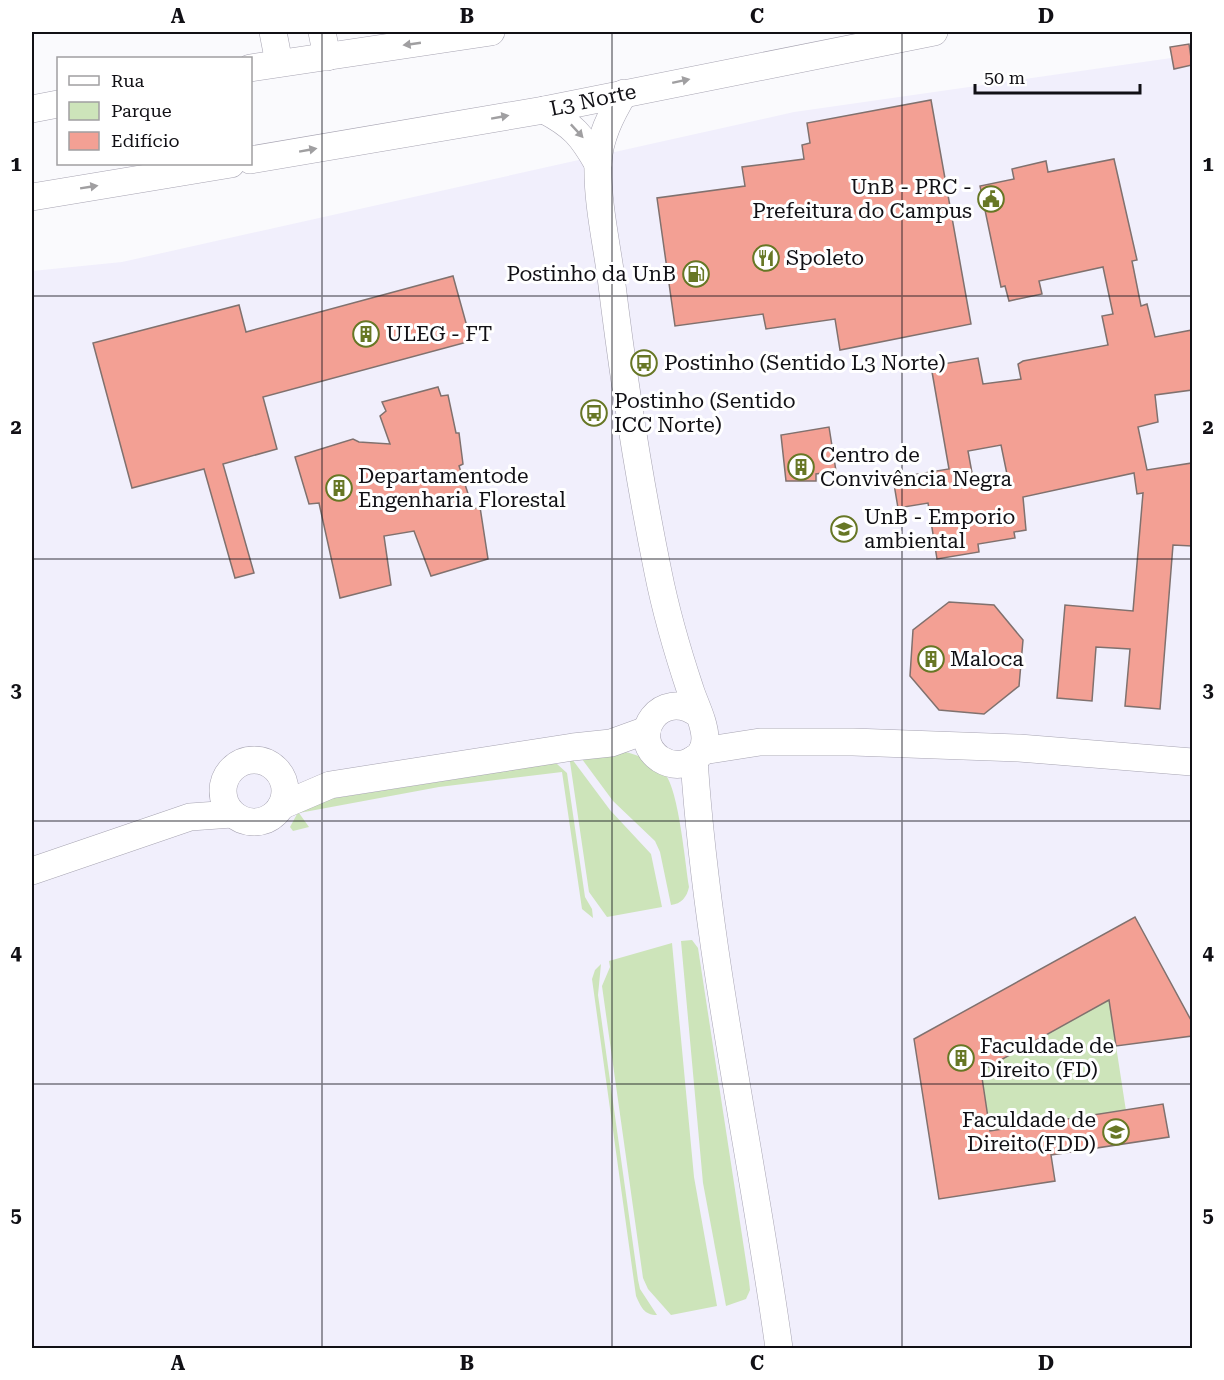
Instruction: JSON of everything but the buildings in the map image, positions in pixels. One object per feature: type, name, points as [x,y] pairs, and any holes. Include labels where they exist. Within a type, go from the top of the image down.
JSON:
[{"type":"street","points":[[273,32],[279,63]]},
{"type":"street","points":[[252,68],[279,63],[325,44],[491,32]]},
{"type":"street","name":"L3 Norte","points":[[252,160],[544,110],[934,32]]},
{"type":"street","points":[[624,93],[609,119],[598,164],[617,324],[637,459],[669,628],[706,731],[682,758]]},
{"type":"street","points":[[32,109],[57,104]]},
{"type":"street","points":[[544,110],[568,123],[584,139],[598,164]]},
{"type":"street","points":[[32,197],[225,165]]},
{"type":"street","points":[[669,628],[671,705]]},
{"type":"street","points":[[682,758],[650,749],[647,730],[655,714],[671,705],[681,705],[700,717],[760,742]]},
{"type":"street","points":[[611,744],[647,730]]},
{"type":"street","points":[[281,806],[330,785],[573,747],[611,744],[682,758],[760,742],[1019,748],[1192,762]]},
{"type":"street","points":[[682,758],[699,835],[712,937],[779,1348]]},
{"type":"street","points":[[190,817],[224,783],[233,767],[250,759],[270,764],[283,779],[285,789],[281,806],[275,814],[259,822],[245,821],[232,814],[224,801],[224,783]]},
{"type":"street","points":[[283,779],[330,785]]},
{"type":"street","points":[[32,871],[190,817],[232,814]]},
{"type":"shaded area","points":[[1192,55],[1192,1348],[32,1348],[32,271],[122,262],[794,112]]},
{"type":"green space","points":[[625,752],[657,766],[670,783],[681,828],[689,887],[687,894],[678,903],[671,905],[660,852],[655,841],[613,801],[579,755]]},
{"type":"green space","points":[[569,755],[610,810],[651,854],[662,907],[607,917],[589,892]]},
{"type":"green space","points":[[557,764],[567,773],[585,897],[592,909],[593,918],[582,909],[562,772],[439,787],[299,813],[309,827],[293,831],[290,827],[303,803]]},
{"type":"green space","points":[[692,940],[698,948],[750,1290],[746,1299],[726,1306],[703,1183],[681,941]]},
{"type":"green space","points":[[672,943],[694,1177],[717,1306],[671,1315],[648,1289],[643,1278],[602,986],[610,967],[609,961]]},
{"type":"green space","points":[[601,964],[598,995],[638,1280],[640,1289],[657,1315],[646,1312],[636,1296],[592,979],[595,970]]},
{"type":"green space","points":[[1109,1000],[1126,1111],[990,1131],[981,1071]]},
{"type":"place","name":"UnB - PRC - Prefeitura do Campus","points":[[991,199]]},
{"type":"place","name":"Spoleto","points":[[766,258]]},
{"type":"place","name":"Postinho da UnB","points":[[696,274]]},
{"type":"place","name":"ULEG - FT","points":[[366,334]]},
{"type":"place","name":"Postinho (Sentido L3 Norte)","points":[[644,363]]},
{"type":"place","name":"Postinho (Sentido ICC Norte)","points":[[594,413]]},
{"type":"place","name":"Centro de Convivência Negra","points":[[801,467]]},
{"type":"place","name":"Departamentode Engenharia Florestal","points":[[339,488]]},
{"type":"place","name":"UnB - Emporio ambiental","points":[[844,529]]},
{"type":"place","name":"Maloca","points":[[931,659]]},
{"type":"place","name":"Faculdade de Direito (FD)","points":[[961,1058]]},
{"type":"place","name":"Faculdade de Direito(FDD)","points":[[1116,1132]]}]
